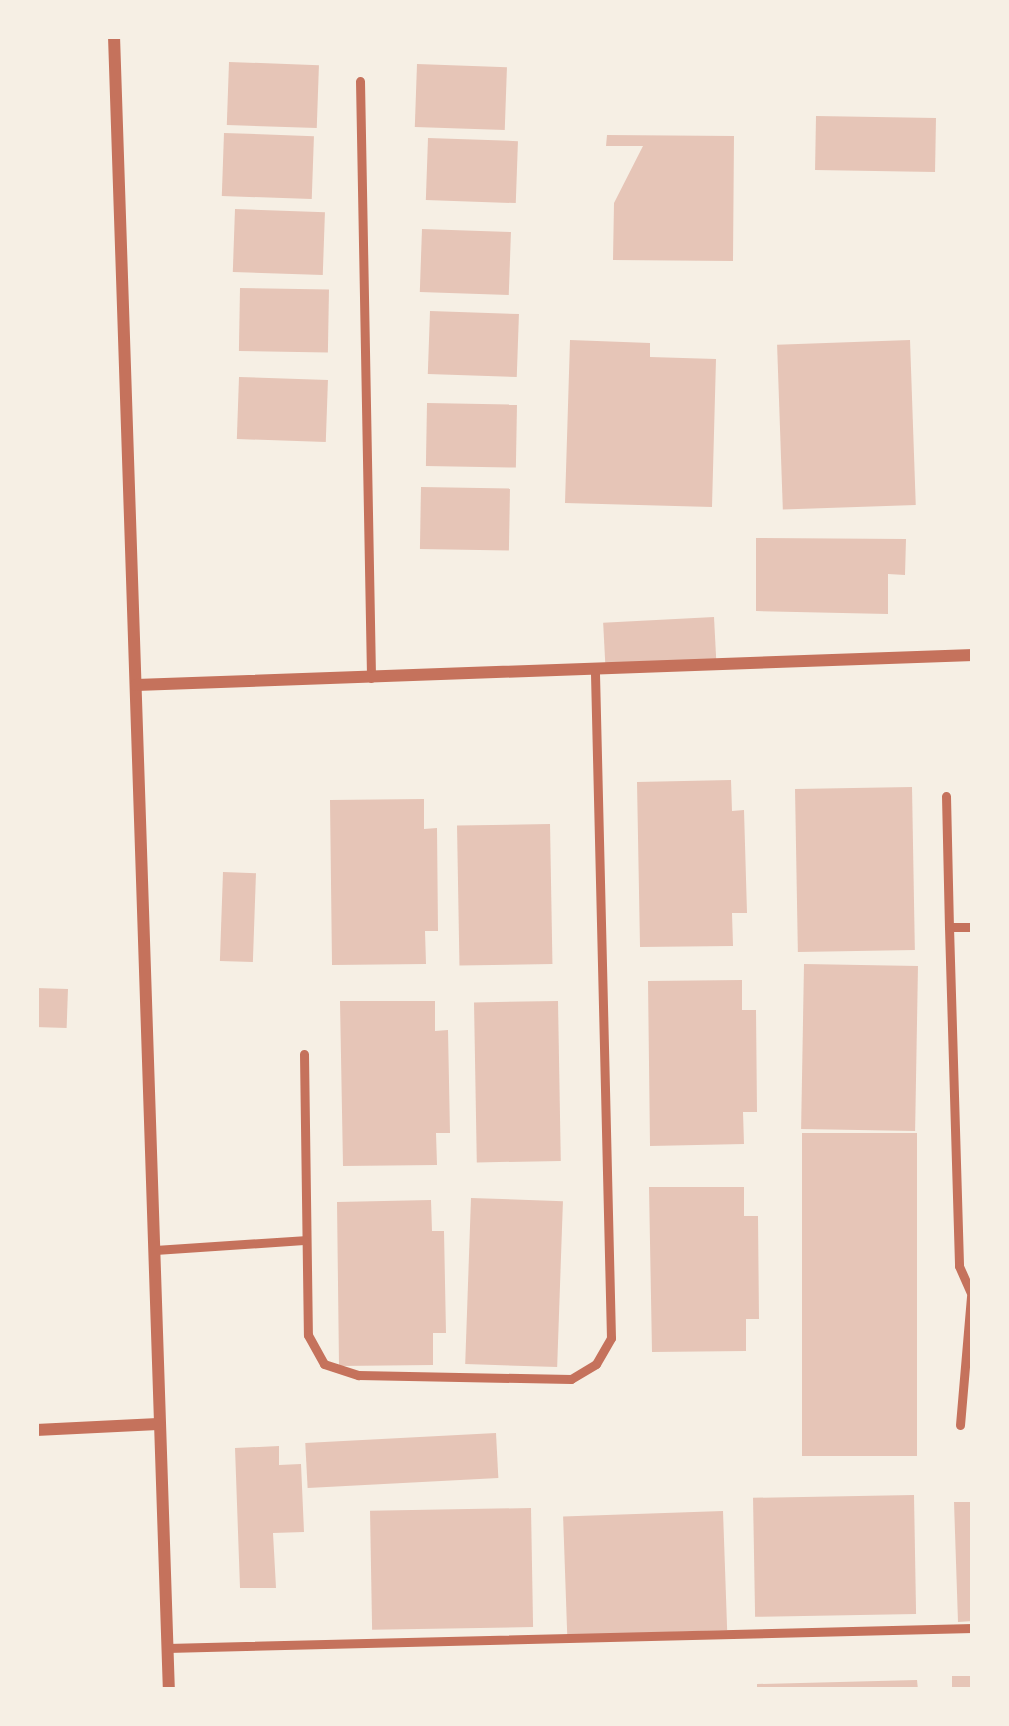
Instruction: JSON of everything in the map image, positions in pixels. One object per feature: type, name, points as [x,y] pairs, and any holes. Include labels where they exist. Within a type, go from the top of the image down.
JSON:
[{"type":"street","points":[[114,36],[169,1690]]},
{"type":"street","points":[[136,685],[973,655]]},
{"type":"street","points":[[36,1430],[158,1424]]},
{"type":"lane","points":[[360,81],[370,678]]},
{"type":"lane","points":[[304,1054],[308,1335],[324,1364],[358,1375],[571,1379],[596,1364],[610,1338],[595,672]]},
{"type":"lane","points":[[946,796],[958,1266],[972,1296],[960,1425]]},
{"type":"lane","points":[[949,927],[973,927]]},
{"type":"lane","points":[[154,1250],[304,1240]]},
{"type":"lane","points":[[167,1648],[973,1628]]},
{"type":"building","points":[[229,62],[319,65],[317,128],[227,125]]},
{"type":"building","points":[[417,64],[507,67],[505,130],[415,127]]},
{"type":"building","points":[[816,116],[936,118],[935,172],[815,170]]},
{"type":"building","points":[[224,133],[314,136],[312,199],[222,196]]},
{"type":"building","points":[[607,135],[734,136],[733,261],[613,260],[614,203],[643,146],[606,146]]},
{"type":"building","points":[[428,138],[518,141],[516,203],[426,200]]},
{"type":"building","points":[[235,209],[325,212],[323,275],[233,272]]},
{"type":"building","points":[[422,229],[511,232],[509,295],[420,292]]},
{"type":"building","points":[[240,288],[329,290],[328,353],[239,351]]},
{"type":"building","points":[[430,311],[519,314],[517,377],[428,374]]},
{"type":"building","points":[[570,340],[650,343],[650,357],[716,359],[712,507],[565,503]]},
{"type":"building","points":[[910,340],[916,505],[783,510],[777,345]]},
{"type":"building","points":[[239,377],[328,380],[326,442],[237,439]]},
{"type":"building","points":[[427,403],[517,405],[516,468],[426,466]]},
{"type":"building","points":[[421,487],[510,489],[509,551],[420,549]]},
{"type":"building","points":[[756,538],[906,539],[905,575],[888,574],[888,614],[756,611]]},
{"type":"building","points":[[714,617],[716,659],[605,665],[603,623]]},
{"type":"building","points":[[731,780],[732,811],[744,810],[747,913],[732,913],[733,946],[640,947],[637,782]]},
{"type":"building","points":[[912,787],[915,950],[798,952],[795,789]]},
{"type":"building","points":[[424,799],[424,829],[437,828],[438,931],[425,931],[426,964],[332,965],[330,800]]},
{"type":"building","points":[[550,824],[552,964],[459,966],[457,826]]},
{"type":"building","points":[[223,872],[256,873],[253,962],[220,961]]},
{"type":"building","points":[[804,964],[918,966],[915,1131],[801,1129]]},
{"type":"building","points":[[742,980],[742,1010],[756,1010],[757,1112],[743,1112],[744,1144],[650,1146],[648,981]]},
{"type":"building","points":[[36,988],[68,989],[67,1028],[36,1027]]},
{"type":"building","points":[[340,1001],[435,1001],[435,1031],[448,1030],[450,1133],[436,1133],[437,1165],[343,1166]]},
{"type":"building","points":[[558,1001],[561,1161],[477,1162],[474,1002]]},
{"type":"building","points":[[802,1133],[917,1133],[917,1456],[802,1456]]},
{"type":"building","points":[[649,1187],[744,1187],[744,1216],[758,1216],[759,1319],[746,1319],[746,1351],[652,1352]]},
{"type":"building","points":[[471,1198],[563,1201],[557,1367],[465,1364]]},
{"type":"building","points":[[431,1200],[432,1231],[444,1231],[446,1333],[433,1333],[433,1365],[339,1366],[337,1202]]},
{"type":"building","points":[[496,1433],[498,1478],[308,1488],[305,1443]]},
{"type":"building","points":[[279,1446],[279,1465],[301,1464],[304,1532],[273,1533],[276,1588],[240,1588],[235,1448]]},
{"type":"building","points":[[914,1495],[916,1614],[755,1617],[753,1498]]},
{"type":"building","points":[[954,1502],[973,1502],[973,1621],[958,1622]]},
{"type":"building","points":[[531,1508],[533,1627],[372,1630],[370,1511]]},
{"type":"building","points":[[723,1511],[727,1630],[567,1636],[563,1517]]},
{"type":"building","points":[[952,1676],[973,1676],[973,1690],[952,1690]]},
{"type":"building","points":[[917,1680],[918,1690],[757,1690],[757,1684]]}]
